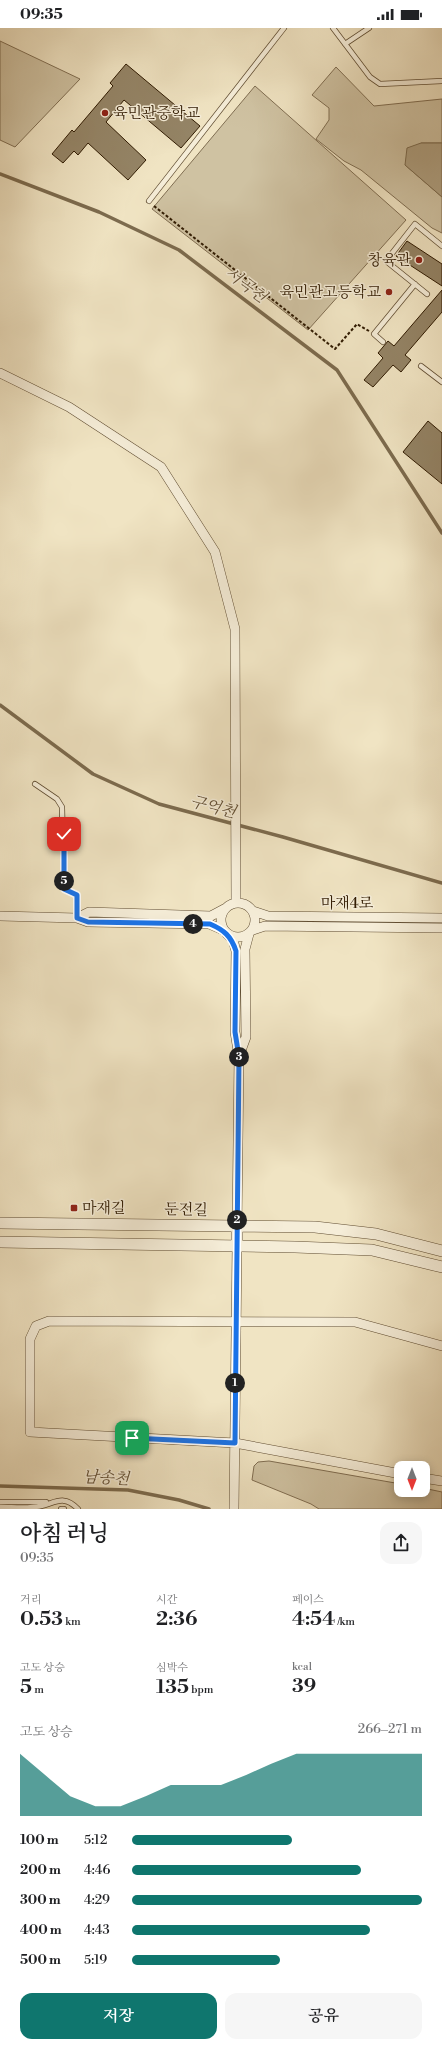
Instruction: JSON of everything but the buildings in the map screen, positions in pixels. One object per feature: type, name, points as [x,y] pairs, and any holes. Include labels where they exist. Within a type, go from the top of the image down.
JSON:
[{"type":"street","points":[[0,373],[69,407],[161,467],[214,552],[235,629],[237,795],[236,903]]},
{"type":"street","points":[[77,918],[89,912],[211,916],[236,903],[247,905],[253,911],[256,919],[245,949],[246,1037],[239,1057]]},
{"type":"street","points":[[226,908],[221,919],[225,932],[233,940],[236,951],[235,1032],[239,1057],[234,1509]]},
{"type":"street","name":"마재4로","points":[[253,911],[268,916],[442,918]]},
{"type":"street","points":[[0,916],[77,918],[88,922],[210,924],[238,938],[251,932]]},
{"type":"street","name":"마재4로","points":[[251,932],[265,926],[442,928]]},
{"type":"street","name":"둔전길","points":[[0,1223],[315,1227],[376,1234],[442,1251]]},
{"type":"street","points":[[0,1242],[372,1250],[442,1268]]},
{"type":"street","points":[[394,1473],[235,1443],[30,1432],[30,1339],[36,1326],[49,1321],[355,1322],[442,1346]]},
{"type":"street","points":[[430,1479],[442,1481]]},
{"type":"lane","points":[[149,201],[284,28]]},
{"type":"lane","points":[[332,28],[370,77],[380,84],[442,81]]},
{"type":"lane","points":[[345,44],[369,28]]},
{"type":"lane","points":[[427,294],[386,261],[415,224],[442,246]]},
{"type":"lane","points":[[383,342],[374,334],[415,284]]},
{"type":"lane","points":[[421,366],[442,382]]},
{"type":"lane","points":[[35,784],[58,800],[62,807],[64,889],[77,895],[77,918]]},
{"type":"lane","points":[[0,1502],[62,1501],[71,1504],[78,1509]]},
{"type":"lane","points":[[0,1507],[41,1506],[48,1502]]},
{"type":"path","points":[[149,201],[335,349],[357,324],[374,334]]},
{"type":"shaded area","points":[[0,41],[80,79],[15,147],[0,140]]},
{"type":"shaded area","points":[[336,67],[374,106],[442,99],[442,143],[421,143],[405,165],[442,197],[442,233],[432,228],[361,170],[344,161],[316,139],[329,120],[329,108],[312,95]]},
{"type":"shaded area","points":[[255,86],[406,220],[308,330],[152,209]]},
{"type":"shaded area","points":[[421,143],[442,143],[442,197],[405,165],[407,148]]},
{"type":"shaded area","points":[[269,1461],[394,1483],[394,1497],[430,1497],[430,1489],[442,1492],[442,1509],[319,1509],[311,1504],[252,1480],[254,1466],[258,1462]]},
{"type":"waterway","name":"서곡천","points":[[0,174],[99,212],[179,250],[337,370],[442,533]]},
{"type":"waterway","name":"구억천","points":[[0,705],[93,774],[159,804],[283,837],[442,883]]},
{"type":"waterway","name":"남송천","points":[[0,1486],[128,1490],[179,1500],[209,1509]]},
{"type":"place","name":"육민관중학교","points":[[105,113]]},
{"type":"place","name":"창육관","points":[[419,260]]},
{"type":"place","name":"육민관고등학교","points":[[389,292]]},
{"type":"place","name":"마재길","points":[[74,1208]]},
{"type":"route","points":[[64,834],[64,889],[77,895],[77,918],[88,922],[210,924],[223,930],[233,940],[236,951],[235,1032],[239,1057],[235,1443],[132,1438]]}]
